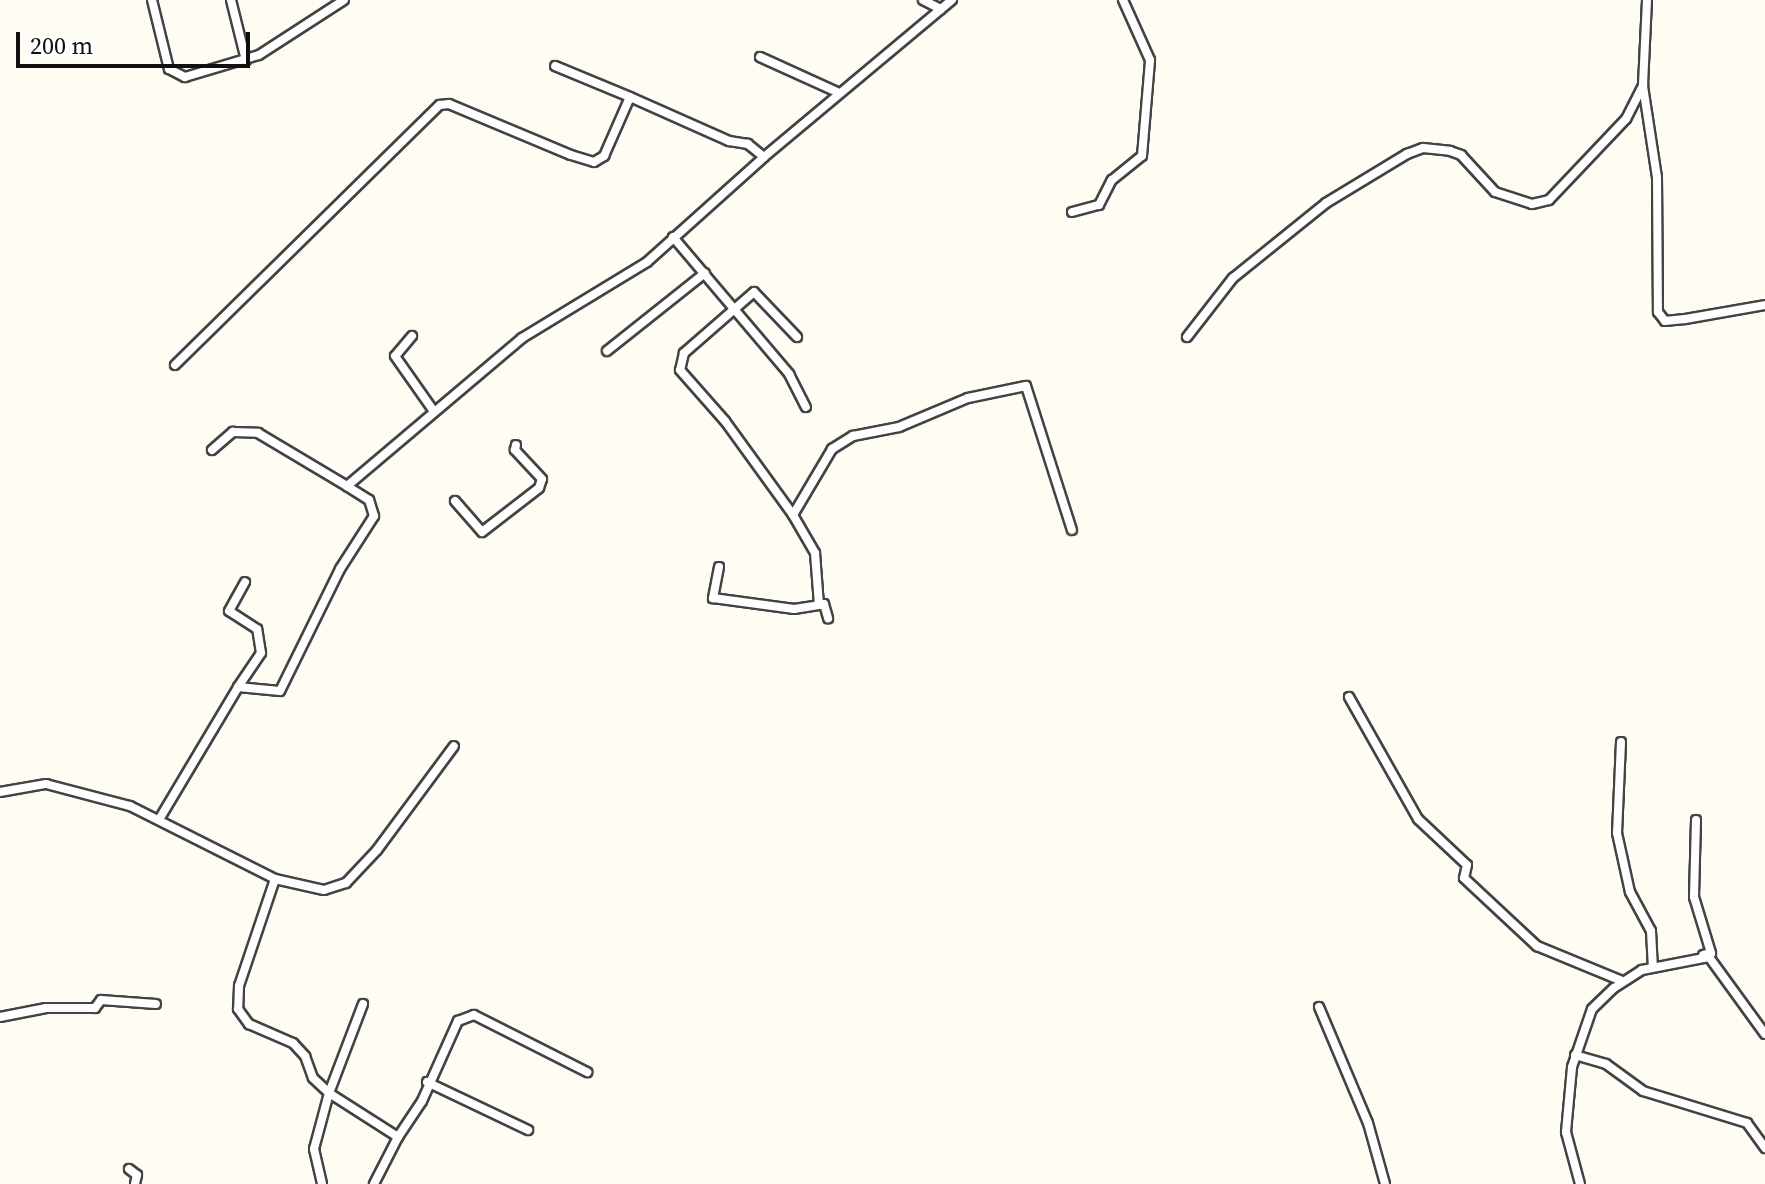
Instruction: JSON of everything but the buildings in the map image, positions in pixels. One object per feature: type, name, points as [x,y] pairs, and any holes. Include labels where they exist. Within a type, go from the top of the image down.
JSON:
[{"type":"street","points":[[152,0],[175,77],[246,60],[344,0]]},
{"type":"street","points":[[231,0],[246,60]]},
{"type":"street","points":[[923,0],[941,9]]},
{"type":"street","points":[[347,486],[433,410],[522,338],[647,262],[837,92],[952,0]]},
{"type":"street","points":[[1072,212],[1099,205],[1112,180],[1142,156],[1150,60],[1123,0]]},
{"type":"street","points":[[1647,0],[1643,85],[1657,177],[1658,312],[1665,321],[1765,305]]},
{"type":"street","points":[[760,57],[837,92]]},
{"type":"street","points":[[555,66],[729,141],[748,144],[764,157]]},
{"type":"street","points":[[1187,337],[1233,278],[1326,203],[1361,187],[1407,154],[1423,148],[1450,151],[1461,155],[1495,192],[1532,204],[1549,200],[1626,119],[1643,85]]},
{"type":"street","points":[[175,365],[440,105],[449,104],[594,162],[604,156],[630,97]]},
{"type":"street","points":[[673,237],[789,374],[806,407]]},
{"type":"street","points":[[607,351],[705,273]]},
{"type":"street","points":[[797,337],[754,292],[684,353],[680,370],[725,421],[793,515],[815,553],[819,605]]},
{"type":"street","points":[[412,336],[395,356],[433,410]]},
{"type":"street","points":[[793,515],[832,449],[853,436],[899,427],[968,398],[1026,386],[1072,530]]},
{"type":"street","points":[[212,450],[233,432],[258,433],[347,486],[374,508],[362,541],[340,569],[280,691],[238,687]]},
{"type":"street","points":[[455,501],[482,532],[539,488],[542,479],[515,450],[516,445]]},
{"type":"street","points":[[719,567],[713,598],[794,609],[824,604],[828,618]]},
{"type":"street","points":[[160,818],[261,653],[257,629],[229,611],[245,582]]},
{"type":"street","points":[[1349,697],[1418,819],[1467,865],[1464,878],[1537,946],[1622,981]]},
{"type":"street","points":[[1621,742],[1617,833],[1630,892],[1651,931],[1653,966]]},
{"type":"street","points":[[0,792],[46,784],[160,818],[275,879],[324,890],[346,883],[377,850],[454,746]]},
{"type":"street","points":[[1580,1184],[1566,1132],[1575,1055],[1592,1009],[1622,981],[1653,966],[1711,953],[1694,897],[1696,820]]},
{"type":"street","points":[[275,879],[239,986],[238,1009],[249,1024],[293,1043],[305,1056],[313,1078],[329,1093],[398,1137]]},
{"type":"street","points":[[1703,955],[1714,961],[1753,1025],[1765,1034]]},
{"type":"street","points":[[0,1017],[46,1008],[95,1008],[101,1000],[156,1004]]},
{"type":"street","points":[[322,1184],[314,1149],[329,1093],[363,1004]]},
{"type":"street","points":[[1319,1007],[1370,1129],[1385,1184]]},
{"type":"street","points":[[374,1184],[398,1137],[422,1101],[427,1082],[458,1021],[474,1015],[587,1072]]},
{"type":"street","points":[[1575,1055],[1606,1064],[1643,1091],[1747,1123],[1765,1148]]},
{"type":"street","points":[[427,1082],[528,1130]]},
{"type":"street","points":[[129,1169],[137,1175],[135,1184]]}]
